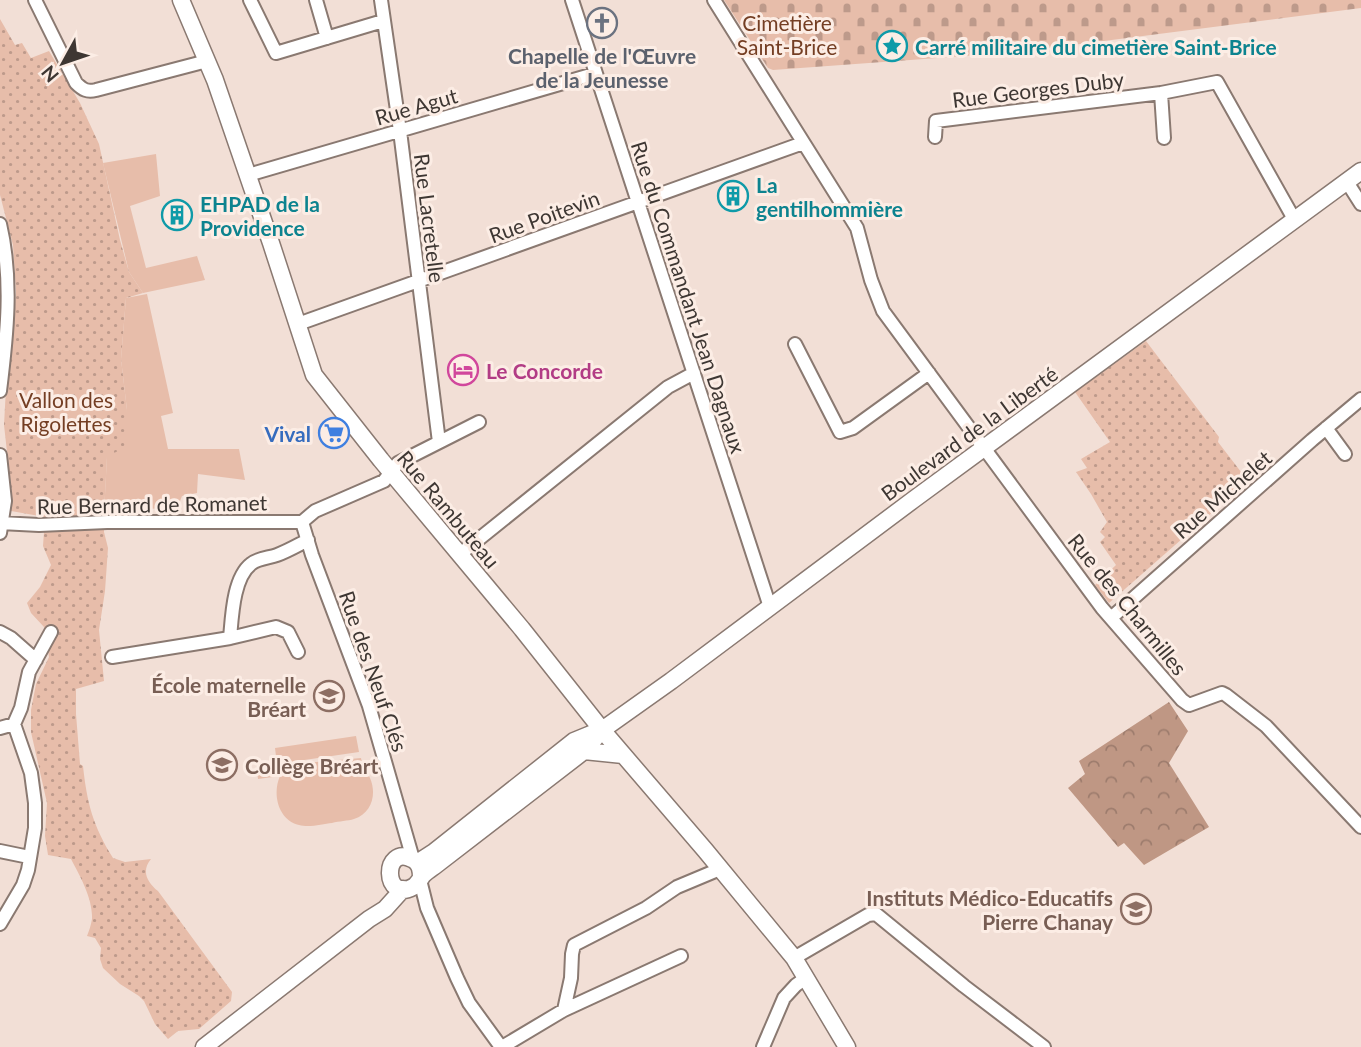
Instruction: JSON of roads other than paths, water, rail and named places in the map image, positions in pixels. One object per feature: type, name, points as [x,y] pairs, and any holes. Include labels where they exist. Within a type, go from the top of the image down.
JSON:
[{"type":"main road","name":"Rue Rambuteau","points":[[181,0],[207,61],[248,174],[314,375],[602,730],[794,958],[846,1047]]},
{"type":"main road","name":"Boulevard de la Liberté","points":[[579,746],[671,681],[1361,171]]},
{"type":"main road","points":[[409,872],[579,746],[580,702]]},
{"type":"main road","points":[[204,1047],[369,919],[409,872],[579,746],[623,755]]},
{"type":"street","points":[[35,0],[82,90],[96,90],[207,61]]},
{"type":"street","points":[[250,0],[276,53],[383,21]]},
{"type":"street","points":[[316,0],[327,37]]},
{"type":"street","name":"Rue Lacretelle","points":[[380,0],[400,131],[439,442]]},
{"type":"street","name":"Rue du Commandant Jean Dagnaux","points":[[572,0],[770,607]]},
{"type":"street","name":"Rue des Charmilles","points":[[714,0],[857,228],[883,311],[1111,618],[1182,701],[1189,705],[1222,694],[1227,695],[1266,726],[1361,827]]},
{"type":"street","name":"Rue Agut","points":[[248,174],[594,74]]},
{"type":"street","name":"Rue Georges Duby","points":[[935,137],[936,121],[1161,93],[1217,82],[1294,219]]},
{"type":"street","points":[[1161,93],[1164,138]]},
{"type":"street","name":"Rue Poitevin","points":[[298,324],[803,143]]},
{"type":"street","points":[[1347,182],[1361,204]]},
{"type":"street","points":[[0,224],[9,288],[0,391]]},
{"type":"street","points":[[795,344],[841,432],[853,428],[929,373]]},
{"type":"street","points":[[459,555],[668,387],[694,373]]},
{"type":"street","name":"Rue Michelet","points":[[1111,618],[1361,399]]},
{"type":"street","points":[[302,522],[315,511],[384,481],[398,463],[479,422]]},
{"type":"street","points":[[1326,428],[1345,454]]},
{"type":"street","points":[[0,455],[5,498],[1,527]]},
{"type":"street","name":"Rue Bernard de Romanet","points":[[1,527],[107,522],[302,522]]},
{"type":"street","name":"Rue des Neuf Clés","points":[[302,522],[369,706],[405,834],[409,872]]},
{"type":"street","points":[[230,638],[234,601],[244,571],[258,560],[279,554],[307,540]]},
{"type":"street","points":[[112,657],[276,628],[288,632],[298,652]]},
{"type":"street","points":[[0,632],[36,660]]},
{"type":"street","points":[[0,924],[23,885],[35,828],[31,773],[14,724],[24,697],[29,672],[51,632]]},
{"type":"street","points":[[0,728],[14,724]]},
{"type":"street","points":[[0,851],[29,857]]},
{"type":"street","points":[[564,1010],[574,945],[646,908],[677,887],[720,869]]},
{"type":"street","points":[[409,872],[469,1003],[501,1047],[564,1010],[681,956]]},
{"type":"street","points":[[794,958],[868,915],[876,914],[1044,1047]]},
{"type":"street","points":[[763,1047],[784,998],[806,978]]},
{"type":"place","name":"Chapelle de l'Œuvre de la Jeunesse","points":[[602,23]]},
{"type":"place","name":"Carré militaire du cimetière Saint-Brice","points":[[892,46]]},
{"type":"place","name":"La gentilhommière","points":[[733,196]]},
{"type":"place","name":"EHPAD de la Providence","points":[[177,215]]},
{"type":"place","name":"Le Concorde","points":[[463,370]]},
{"type":"place","name":"Vival","points":[[334,433]]},
{"type":"place","name":"École maternelle Bréart","points":[[329,696]]},
{"type":"place","name":"Collège Bréart","points":[[222,765]]},
{"type":"place","name":"Instituts Médico-Educatifs Pierre Chanay","points":[[1136,909]]},
{"type":"park label","name":"Cimetière Saint-Brice","points":[[787,34]]},
{"type":"park label","name":"Vallon des Rigolettes","points":[[66,411]]}]
